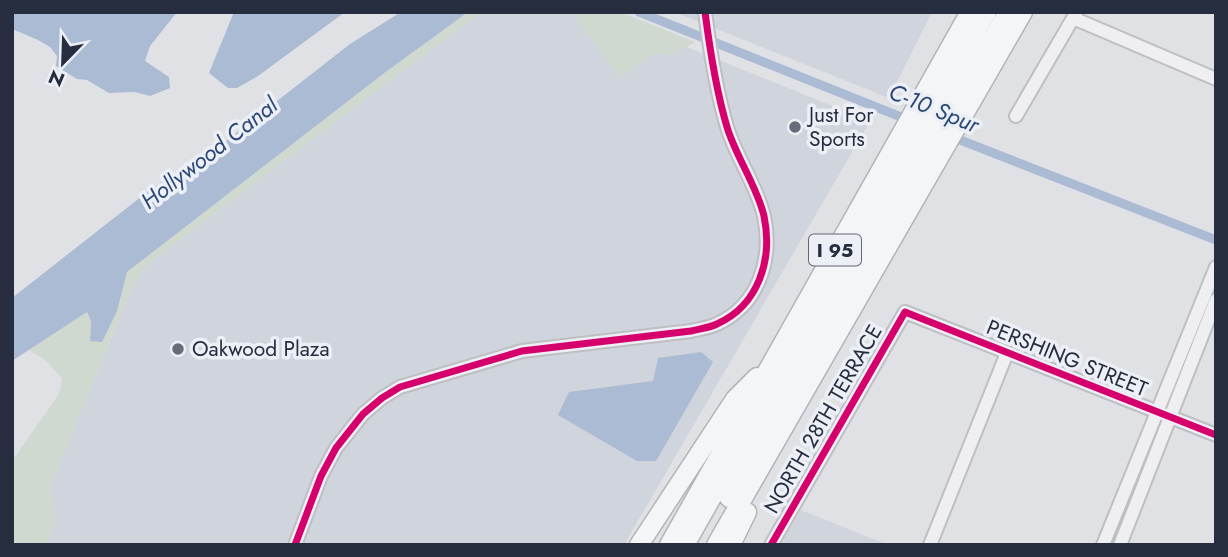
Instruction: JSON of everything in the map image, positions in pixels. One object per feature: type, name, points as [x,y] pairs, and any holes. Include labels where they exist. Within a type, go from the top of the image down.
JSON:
[{"type":"highway","name":"I 95","points":[[669,545],[772,362],[920,146],[941,110],[971,12]]},
{"type":"highway","points":[[941,110],[987,12]]},
{"type":"highway","points":[[941,110],[1008,12]]},
{"type":"highway","name":"I 95","points":[[716,545],[766,460],[920,146],[941,110],[1023,12]]},
{"type":"highway","points":[[685,545],[920,146]]},
{"type":"highway","points":[[703,545],[920,146]]},
{"type":"highway","points":[[639,545],[735,400],[772,362]]},
{"type":"highway","points":[[731,545],[744,519],[766,460]]},
{"type":"street","points":[[296,545],[321,476],[335,448],[363,414],[400,387],[522,351],[691,331],[716,324],[741,309],[763,274],[766,247],[763,215],[728,131],[718,94],[705,12]]},
{"type":"street","points":[[1016,116],[1074,15],[1216,79]]},
{"type":"street","points":[[1103,545],[1216,267]]},
{"type":"street","points":[[1120,545],[1216,300]]},
{"type":"street","name":"PERSHING STREET","points":[[905,312],[1216,435]]},
{"type":"street","name":"NORTH 28TH TERRACE","points":[[771,545],[905,312]]},
{"type":"street","points":[[930,545],[1007,353]]},
{"type":"shaded area","points":[[468,12],[481,12],[147,265],[133,286],[49,489],[56,520],[46,545],[12,545],[12,461],[59,394],[62,379],[48,362],[29,350],[87,312],[91,321],[90,341],[117,311],[127,272],[383,74]]},
{"type":"shaded area","points":[[481,12],[600,12],[870,121],[624,545],[46,545],[56,520],[49,489],[133,286],[147,265]]},
{"type":"shaded area","points":[[571,12],[620,12],[695,42],[669,56],[655,53],[620,78]]},
{"type":"shaded area","points":[[674,12],[932,12],[889,98]]},
{"type":"shaded area","points":[[801,510],[888,545],[780,545]]},
{"type":"water","points":[[12,12],[177,12],[150,46],[145,61],[169,77],[170,88],[150,96],[135,92],[109,93],[87,80],[77,79],[56,66],[57,56],[50,47],[12,29]]},
{"type":"water","points":[[234,12],[345,12],[258,76],[237,88],[228,88],[209,73]]},
{"type":"water","name":"Hollywood Canal","points":[[401,12],[468,12],[383,74],[127,272],[117,311],[102,342],[90,341],[91,321],[87,312],[12,361],[12,298],[151,189],[222,144],[350,44]]},
{"type":"water","points":[[701,352],[713,362],[656,461],[637,461],[558,415],[569,392],[653,381],[658,358]]},
{"type":"waterway","name":"C-10 Spur","points":[[639,12],[911,121]]},
{"type":"waterway","name":"C-10 Spur","points":[[950,136],[1216,240]]},
{"type":"cycle path","points":[[295,545],[321,476],[336,448],[363,414],[400,387],[522,351],[704,328],[731,316],[753,293],[764,264],[764,216],[723,113],[705,12]]},
{"type":"cycle path","points":[[771,545],[905,312],[1216,435]]},
{"type":"place","name":"Just For Sports","points":[[795,127]]},
{"type":"place","name":"Oakwood Plaza","points":[[178,349]]}]
